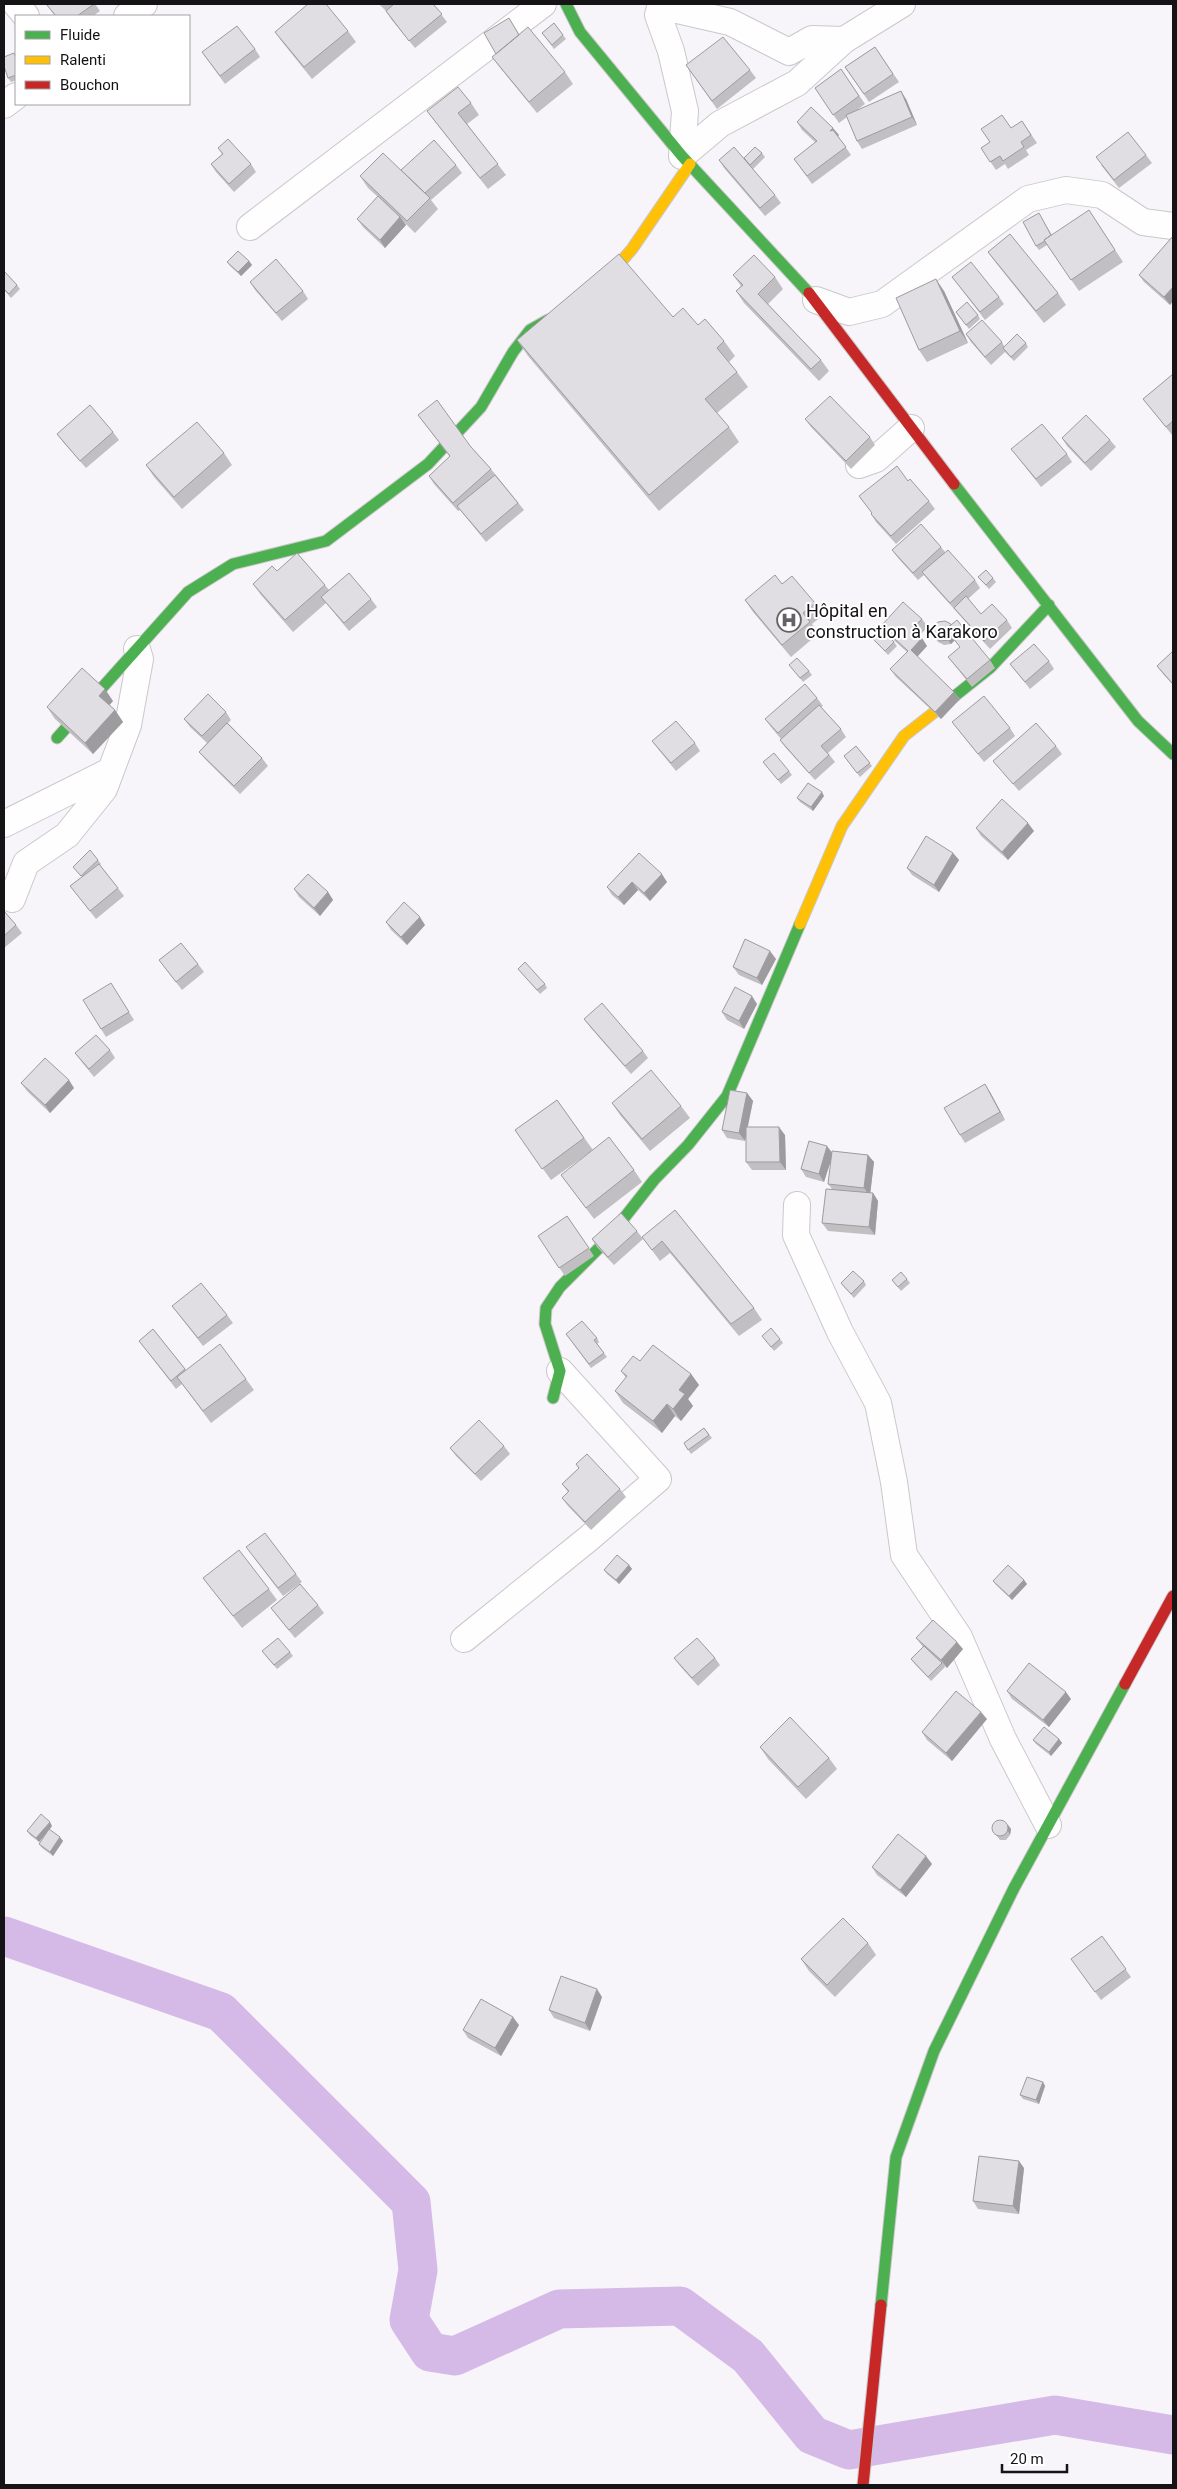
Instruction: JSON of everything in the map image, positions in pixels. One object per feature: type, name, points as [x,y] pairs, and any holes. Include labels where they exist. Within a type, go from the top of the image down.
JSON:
[{"type":"street","points":[[16,4],[25,15]]},
{"type":"street","points":[[128,15],[144,4]]},
{"type":"street","points":[[250,227],[543,4]]},
{"type":"street","points":[[566,4],[580,32],[686,160],[816,300],[911,428],[1138,721],[1173,754]]},
{"type":"street","points":[[588,296],[595,292],[632,249],[686,160],[720,124],[797,83],[844,40],[902,4]]},
{"type":"street","points":[[686,160],[685,111],[671,51],[658,15],[660,5],[730,22],[789,52],[812,39],[844,40]]},
{"type":"street","points":[[4,105],[15,97]]},
{"type":"street","points":[[816,300],[849,312],[882,304],[1028,199],[1066,190],[1102,195],[1143,222],[1173,226]]},
{"type":"street","points":[[57,738],[188,592],[233,564],[326,541],[428,464],[480,406],[513,352],[530,330],[559,314]]},
{"type":"street","points":[[859,465],[876,460],[911,428]]},
{"type":"street","points":[[464,1639],[588,1539],[658,1479],[560,1371],[545,1324],[546,1308],[560,1287],[606,1241],[654,1180],[688,1146],[727,1096],[842,826],[904,736],[990,668],[1049,605]]},
{"type":"street","points":[[12,899],[26,863],[67,835],[104,789],[128,724],[140,659],[136,649]]},
{"type":"street","points":[[4,824],[110,771]]},
{"type":"street","points":[[797,1205],[796,1235],[840,1332],[878,1403],[894,1482],[904,1555],[959,1637],[1003,1739],[1048,1826]]},
{"type":"street","points":[[553,1398],[560,1371]]},
{"type":"street","points":[[863,2485],[896,2157],[934,2052],[1014,1888],[1173,1596]]},
{"type":"building","points":[[46,4],[94,4],[78,15],[55,15]]},
{"type":"building","points":[[308,4],[326,4],[348,31],[304,67],[275,32]]},
{"type":"building","points":[[394,4],[433,4],[442,14],[409,41],[386,11]]},
{"type":"building","points":[[509,18],[519,35],[496,54],[484,33]]},
{"type":"building","points":[[554,23],[563,35],[552,45],[542,33]]},
{"type":"building","points":[[237,26],[255,49],[220,76],[202,52]]},
{"type":"building","points":[[528,27],[565,72],[529,102],[492,57]]},
{"type":"building","points":[[723,37],[750,70],[712,101],[686,65]]},
{"type":"building","points":[[875,47],[893,74],[864,94],[845,67]]},
{"type":"building","points":[[14,53],[15,75],[8,78],[4,66],[4,57]]},
{"type":"building","points":[[841,69],[859,96],[833,115],[815,88]]},
{"type":"building","points":[[458,87],[471,103],[458,113],[498,164],[480,178],[427,111]]},
{"type":"building","points":[[901,91],[912,117],[857,141],[846,115]]},
{"type":"building","points":[[811,107],[833,128],[830,131],[833,130],[846,147],[807,176],[794,159],[817,141],[797,122]]},
{"type":"building","points":[[1002,115],[1011,128],[1022,121],[1031,135],[1021,142],[1024,147],[1003,161],[1000,156],[990,162],[981,148],[990,142],[981,129]]},
{"type":"building","points":[[1128,132],[1146,155],[1114,180],[1096,157]]},
{"type":"building","points":[[228,139],[251,164],[229,184],[211,164],[223,154],[218,148]]},
{"type":"building","points":[[434,140],[456,165],[425,193],[401,170]]},
{"type":"building","points":[[734,147],[775,195],[760,208],[719,160]]},
{"type":"building","points":[[755,147],[762,153],[750,165],[744,158]]},
{"type":"building","points":[[383,153],[430,198],[407,221],[360,176]]},
{"type":"building","points":[[378,196],[400,217],[380,240],[357,219]]},
{"type":"building","points":[[1089,210],[1115,250],[1071,280],[1044,240]]},
{"type":"building","points":[[1039,213],[1051,235],[1036,246],[1023,222]]},
{"type":"building","points":[[1010,234],[1058,293],[1036,311],[988,252]]},
{"type":"building","points":[[1173,236],[1173,287],[1164,297],[1139,275]]},
{"type":"building","points":[[238,251],[249,261],[238,272],[227,262]]},
{"type":"building","points":[[619,254],[673,317],[683,308],[698,325],[705,319],[724,341],[717,348],[737,372],[705,399],[729,427],[649,495],[517,340]]},
{"type":"building","points":[[754,255],[775,277],[758,294],[821,360],[811,369],[736,291],[743,285],[733,275]]},
{"type":"building","points":[[276,259],[303,291],[276,313],[250,282]]},
{"type":"building","points":[[971,262],[999,297],[980,312],[952,277]]},
{"type":"building","points":[[4,271],[17,285],[9,294],[4,289]]},
{"type":"building","points":[[936,279],[960,331],[919,350],[896,298]]},
{"type":"building","points":[[967,302],[978,315],[966,325],[956,312]]},
{"type":"building","points":[[982,320],[1002,342],[985,357],[966,334]]},
{"type":"building","points":[[1017,334],[1026,343],[1011,357],[1003,348]]},
{"type":"building","points":[[1173,374],[1173,421],[1166,427],[1143,399]]},
{"type":"building","points":[[830,396],[870,437],[846,461],[805,419]]},
{"type":"building","points":[[437,400],[471,447],[491,469],[453,503],[429,476],[450,456],[418,415]]},
{"type":"building","points":[[90,405],[113,432],[80,461],[57,434]]},
{"type":"building","points":[[1086,415],[1110,440],[1085,463],[1062,438]]},
{"type":"building","points":[[197,422],[224,453],[174,497],[146,465]]},
{"type":"building","points":[[1042,424],[1067,454],[1036,479],[1011,449]]},
{"type":"building","points":[[897,466],[908,481],[910,479],[929,501],[891,536],[871,514],[859,496]]},
{"type":"building","points":[[495,475],[518,503],[481,534],[457,506]]},
{"type":"building","points":[[921,524],[941,547],[913,573],[892,550]]},
{"type":"building","points":[[948,550],[975,580],[950,603],[922,572]]},
{"type":"building","points":[[297,553],[325,585],[285,620],[253,584],[272,566],[277,571]]},
{"type":"building","points":[[986,570],[993,578],[986,585],[978,577]]},
{"type":"building","points":[[349,573],[371,599],[344,623],[321,597]]},
{"type":"building","name":"Hôpital en construction à Karakoro","points":[[775,575],[782,584],[792,576],[815,603],[803,613],[810,622],[782,645],[745,600]]},
{"type":"building","points":[[966,596],[981,614],[992,604],[1007,620],[984,641],[954,608]]},
{"type":"building","points":[[903,602],[922,619],[912,629],[922,638],[911,650],[954,692],[935,712],[890,669],[908,651],[881,626]]},
{"type":"building","points":[[957,620],[990,660],[967,679],[948,657],[960,647],[946,629]]},
{"type":"building","points":[[945,621],[951,624],[946,629],[952,637],[941,641],[935,638],[933,628],[938,622]]},
{"type":"building","points":[[883,630],[894,642],[885,651],[873,639]]},
{"type":"building","points":[[1034,644],[1049,661],[1025,682],[1010,664]]},
{"type":"building","points":[[1173,651],[1173,684],[1157,666]]},
{"type":"building","points":[[797,658],[809,671],[800,678],[789,665]]},
{"type":"building","points":[[82,668],[105,689],[99,696],[115,710],[85,743],[47,707]]},
{"type":"building","points":[[805,684],[817,698],[778,733],[765,719]]},
{"type":"building","points":[[208,694],[226,712],[202,736],[184,719]]},
{"type":"building","points":[[984,696],[1010,728],[978,754],[952,722]]},
{"type":"building","points":[[819,705],[841,729],[821,746],[829,755],[809,773],[780,740]]},
{"type":"building","points":[[676,721],[695,743],[671,763],[652,741]]},
{"type":"building","points":[[227,723],[262,758],[234,786],[199,752]]},
{"type":"building","points":[[1036,723],[1056,746],[1013,784],[993,761]]},
{"type":"building","points":[[856,746],[870,763],[857,773],[844,756]]},
{"type":"building","points":[[774,753],[789,771],[778,780],[763,762]]},
{"type":"building","points":[[808,783],[822,792],[811,807],[797,798]]},
{"type":"building","points":[[1002,799],[1028,823],[1002,852],[976,828]]},
{"type":"building","points":[[926,836],[953,853],[934,885],[907,868]]},
{"type":"building","points":[[90,850],[98,860],[81,876],[73,867]]},
{"type":"building","points":[[639,853],[662,874],[644,893],[632,882],[618,897],[607,887]]},
{"type":"building","points":[[99,864],[118,888],[90,911],[70,886]]},
{"type":"building","points":[[308,874],[328,892],[314,908],[294,889]]},
{"type":"building","points":[[404,902],[420,917],[401,937],[386,922]]},
{"type":"building","points":[[4,911],[16,925],[4,936]]},
{"type":"building","points":[[745,939],[770,951],[757,978],[733,967]]},
{"type":"building","points":[[181,943],[198,964],[176,982],[159,960]]},
{"type":"building","points":[[525,962],[545,984],[537,990],[518,969]]},
{"type":"building","points":[[111,983],[129,1012],[101,1029],[83,1000]]},
{"type":"building","points":[[735,987],[752,996],[739,1021],[722,1012]]},
{"type":"building","points":[[602,1003],[643,1051],[625,1066],[584,1019]]},
{"type":"building","points":[[96,1035],[110,1050],[89,1069],[75,1053]]},
{"type":"building","points":[[45,1058],[69,1080],[45,1105],[21,1083]]},
{"type":"building","points":[[651,1070],[681,1106],[642,1139],[612,1103]]},
{"type":"building","points":[[985,1084],[1000,1112],[960,1135],[944,1108]]},
{"type":"building","points":[[730,1090],[747,1093],[739,1133],[722,1130]]},
{"type":"building","points":[[557,1100],[584,1138],[542,1169],[515,1130]]},
{"type":"building","points":[[746,1127],[779,1127],[780,1162],[746,1162]]},
{"type":"building","points":[[609,1137],[634,1170],[586,1208],[561,1175]]},
{"type":"building","points":[[809,1141],[827,1146],[819,1174],[801,1169]]},
{"type":"building","points":[[832,1151],[868,1155],[864,1188],[828,1184]]},
{"type":"building","points":[[826,1189],[873,1193],[869,1227],[822,1223]]},
{"type":"building","points":[[675,1210],[754,1308],[731,1324],[662,1241],[652,1250],[642,1237]]},
{"type":"building","points":[[621,1213],[637,1231],[608,1257],[592,1239]]},
{"type":"building","points":[[567,1216],[589,1248],[559,1268],[538,1236]]},
{"type":"building","points":[[853,1271],[864,1281],[851,1294],[841,1283]]},
{"type":"building","points":[[901,1272],[907,1279],[898,1287],[892,1280]]},
{"type":"building","points":[[201,1283],[227,1315],[198,1338],[172,1306]]},
{"type":"building","points":[[582,1321],[597,1338],[594,1340],[604,1353],[589,1364],[566,1334]]},
{"type":"building","points":[[771,1328],[780,1339],[771,1347],[762,1336]]},
{"type":"building","points":[[153,1329],[185,1369],[171,1381],[139,1341]]},
{"type":"building","points":[[220,1344],[246,1379],[203,1411],[177,1377]]},
{"type":"building","points":[[653,1345],[691,1374],[679,1390],[685,1394],[673,1409],[667,1404],[653,1421],[615,1391],[627,1376],[621,1371],[633,1356],[640,1361]]},
{"type":"building","points":[[479,1420],[504,1446],[475,1474],[450,1448]]},
{"type":"building","points":[[704,1428],[709,1435],[688,1450],[684,1443]]},
{"type":"building","points":[[587,1454],[620,1489],[585,1522],[562,1498],[569,1491],[562,1484],[579,1468],[576,1464]]},
{"type":"building","points":[[265,1533],[296,1574],[278,1588],[246,1547]]},
{"type":"building","points":[[239,1550],[269,1589],[233,1616],[203,1578]]},
{"type":"building","points":[[617,1555],[629,1565],[616,1580],[604,1570]]},
{"type":"building","points":[[1008,1565],[1024,1580],[1009,1596],[993,1581]]},
{"type":"building","points":[[300,1584],[318,1605],[289,1630],[271,1608]]},
{"type":"building","points":[[933,1620],[957,1642],[941,1660],[916,1638]]},
{"type":"building","points":[[278,1638],[290,1652],[274,1665],[262,1651]]},
{"type":"building","points":[[697,1638],[715,1658],[692,1678],[674,1658]]},
{"type":"building","points":[[924,1646],[942,1663],[928,1677],[911,1659]]},
{"type":"building","points":[[1029,1663],[1066,1692],[1043,1720],[1007,1691]]},
{"type":"building","points":[[956,1691],[981,1712],[946,1753],[922,1732]]},
{"type":"building","points":[[790,1717],[829,1758],[798,1787],[760,1747]]},
{"type":"building","points":[[1044,1727],[1059,1739],[1049,1752],[1033,1740]]},
{"type":"building","points":[[41,1814],[50,1822],[36,1838],[27,1831]]},
{"type":"building","points":[[1000,1820],[1006,1822],[1008,1828],[1006,1834],[1000,1836],[994,1834],[992,1828],[994,1822]]},
{"type":"building","points":[[49,1829],[60,1837],[50,1852],[39,1844]]},
{"type":"building","points":[[898,1834],[926,1856],[900,1890],[872,1867]]},
{"type":"building","points":[[843,1918],[868,1943],[827,1985],[801,1959]]},
{"type":"building","points":[[1102,1936],[1126,1969],[1095,1992],[1071,1959]]},
{"type":"building","points":[[561,1976],[597,1989],[585,2023],[549,2010]]},
{"type":"building","points":[[481,1999],[513,2017],[495,2048],[463,2030]]},
{"type":"building","points":[[1027,2077],[1043,2082],[1036,2100],[1020,2095]]},
{"type":"building","points":[[979,2156],[1019,2161],[1013,2206],[973,2201]]},
{"type":"waterway","points":[[4,1936],[221,2012],[411,2202],[418,2270],[409,2320],[430,2352],[455,2356],[559,2309],[680,2306],[748,2356],[812,2435],[849,2450],[1055,2415],[1173,2435]]},
{"type":"traffic: fast","points":[[566,4],[580,32],[682,156],[809,293]]},
{"type":"traffic: fast","points":[[57,738],[188,592],[233,564],[326,541],[428,464],[481,407],[513,352],[530,330],[548,320]]},
{"type":"traffic: fast","points":[[954,484],[1138,721],[1173,754]]},
{"type":"traffic: fast","points":[[946,703],[990,668],[1049,605]]},
{"type":"traffic: fast","points":[[553,1398],[560,1371],[545,1324],[546,1308],[560,1287],[606,1241],[654,1180],[688,1145],[727,1096],[800,924]]},
{"type":"traffic: fast","points":[[881,2305],[896,2157],[934,2051],[1014,1888],[1125,1684]]},
{"type":"traffic: slow","points":[[599,287],[632,249],[690,164]]},
{"type":"traffic: slow","points":[[800,924],[842,826],[904,736],[946,703]]},
{"type":"traffic: jam","points":[[809,293],[954,484]]},
{"type":"traffic: jam","points":[[1125,1684],[1173,1596]]},
{"type":"traffic: jam","points":[[863,2485],[881,2305]]},
{"type":"place","name":"Hôpital en construction à Karakoro","points":[[789,620]]}]
